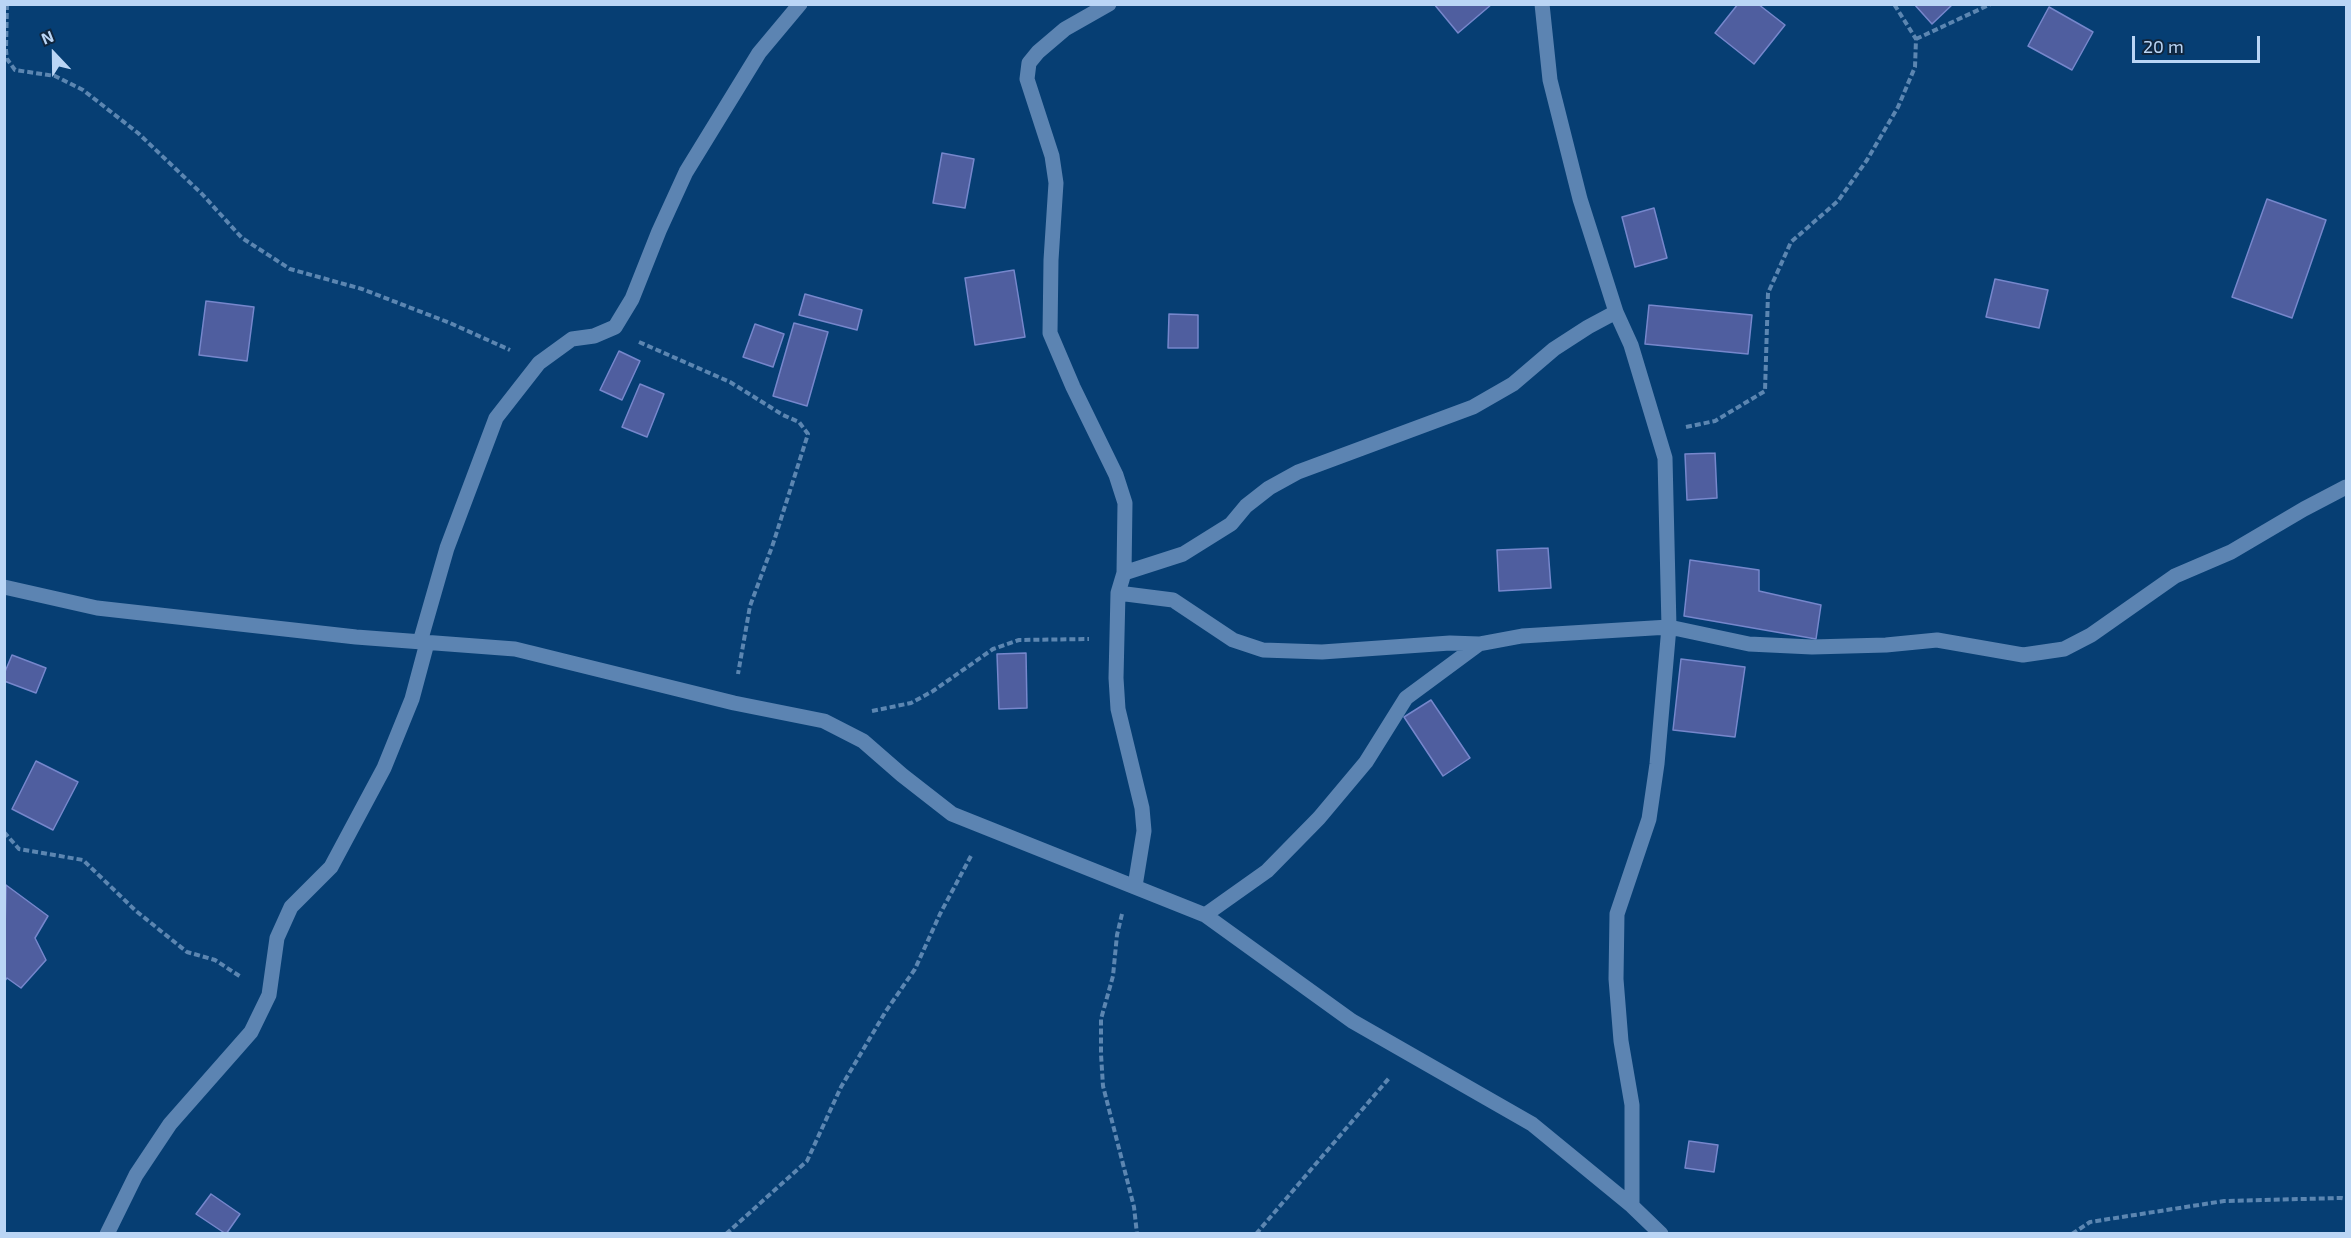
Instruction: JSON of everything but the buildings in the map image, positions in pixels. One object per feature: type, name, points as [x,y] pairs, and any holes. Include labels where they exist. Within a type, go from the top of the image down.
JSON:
[{"type":"street","points":[[107,1233],[136,1175],[170,1124],[251,1032],[269,995],[276,938],[291,907],[331,867],[384,768],[412,699],[423,643],[447,548],[496,418],[539,363],[572,339],[594,336],[615,327],[632,299],[686,172],[759,52],[800,4]]},
{"type":"street","points":[[1109,4],[1065,29],[1038,51],[1029,63],[1026,79],[1052,156],[1056,183],[1051,260],[1050,333],[1073,387],[1116,475],[1125,503],[1124,573],[1118,593],[1116,639],[1118,709],[1142,808],[1144,831],[1130,884]]},
{"type":"street","points":[[1542,4],[1550,80],[1580,199],[1616,312],[1630,345],[1665,458],[1669,627],[1657,764],[1649,819],[1617,914],[1616,979],[1621,1041],[1632,1105],[1632,1206]]},
{"type":"street","points":[[1124,573],[1184,554],[1231,524],[1245,506],[1269,488],[1298,472],[1473,407],[1513,384],[1563,343],[1616,312]]},
{"type":"street","points":[[1118,593],[1173,600],[1233,640],[1263,650],[1323,652],[1479,644],[1522,636],[1669,627],[1759,644],[1844,646],[1937,640],[2023,655],[2064,649],[2091,635],[2175,576],[2231,552],[2304,509],[2346,488]]},
{"type":"street","points":[[4,587],[97,608],[423,643],[515,649],[734,703],[825,721],[863,741],[952,814],[1205,915],[1352,1021],[1532,1124],[1632,1206],[1661,1233]]},
{"type":"street","points":[[1205,915],[1267,871],[1319,818],[1366,762],[1406,699],[1479,644]]},
{"type":"path","points":[[7,4],[7,59],[15,70],[55,76],[83,90],[138,133],[202,194],[242,238],[290,269],[362,289],[450,323],[539,363]]},
{"type":"path","points":[[1665,458],[1686,427],[1715,422],[1764,391],[1768,293],[1791,242],[1838,201],[1867,160],[1898,107],[1915,67],[1916,39],[1894,4]]},
{"type":"path","points":[[1916,39],[1991,4]]},
{"type":"path","points":[[615,327],[670,357],[730,382],[783,416],[799,422],[808,434],[773,544],[750,606],[734,703]]},
{"type":"path","points":[[825,721],[911,703],[933,691],[993,649],[1019,640],[1116,639]]},
{"type":"path","points":[[726,1233],[807,1161],[841,1087],[885,1011],[915,969],[964,865],[988,830]]},
{"type":"path","points":[[4,832],[19,849],[83,860],[136,911],[186,952],[215,960],[269,995]]},
{"type":"path","points":[[1130,884],[1113,976],[1101,1019],[1101,1054],[1103,1086],[1134,1207],[1137,1233]]},
{"type":"path","points":[[1256,1233],[1410,1054]]},
{"type":"path","points":[[2072,1233],[2091,1222],[2224,1201],[2341,1198],[2346,1200]]}]
